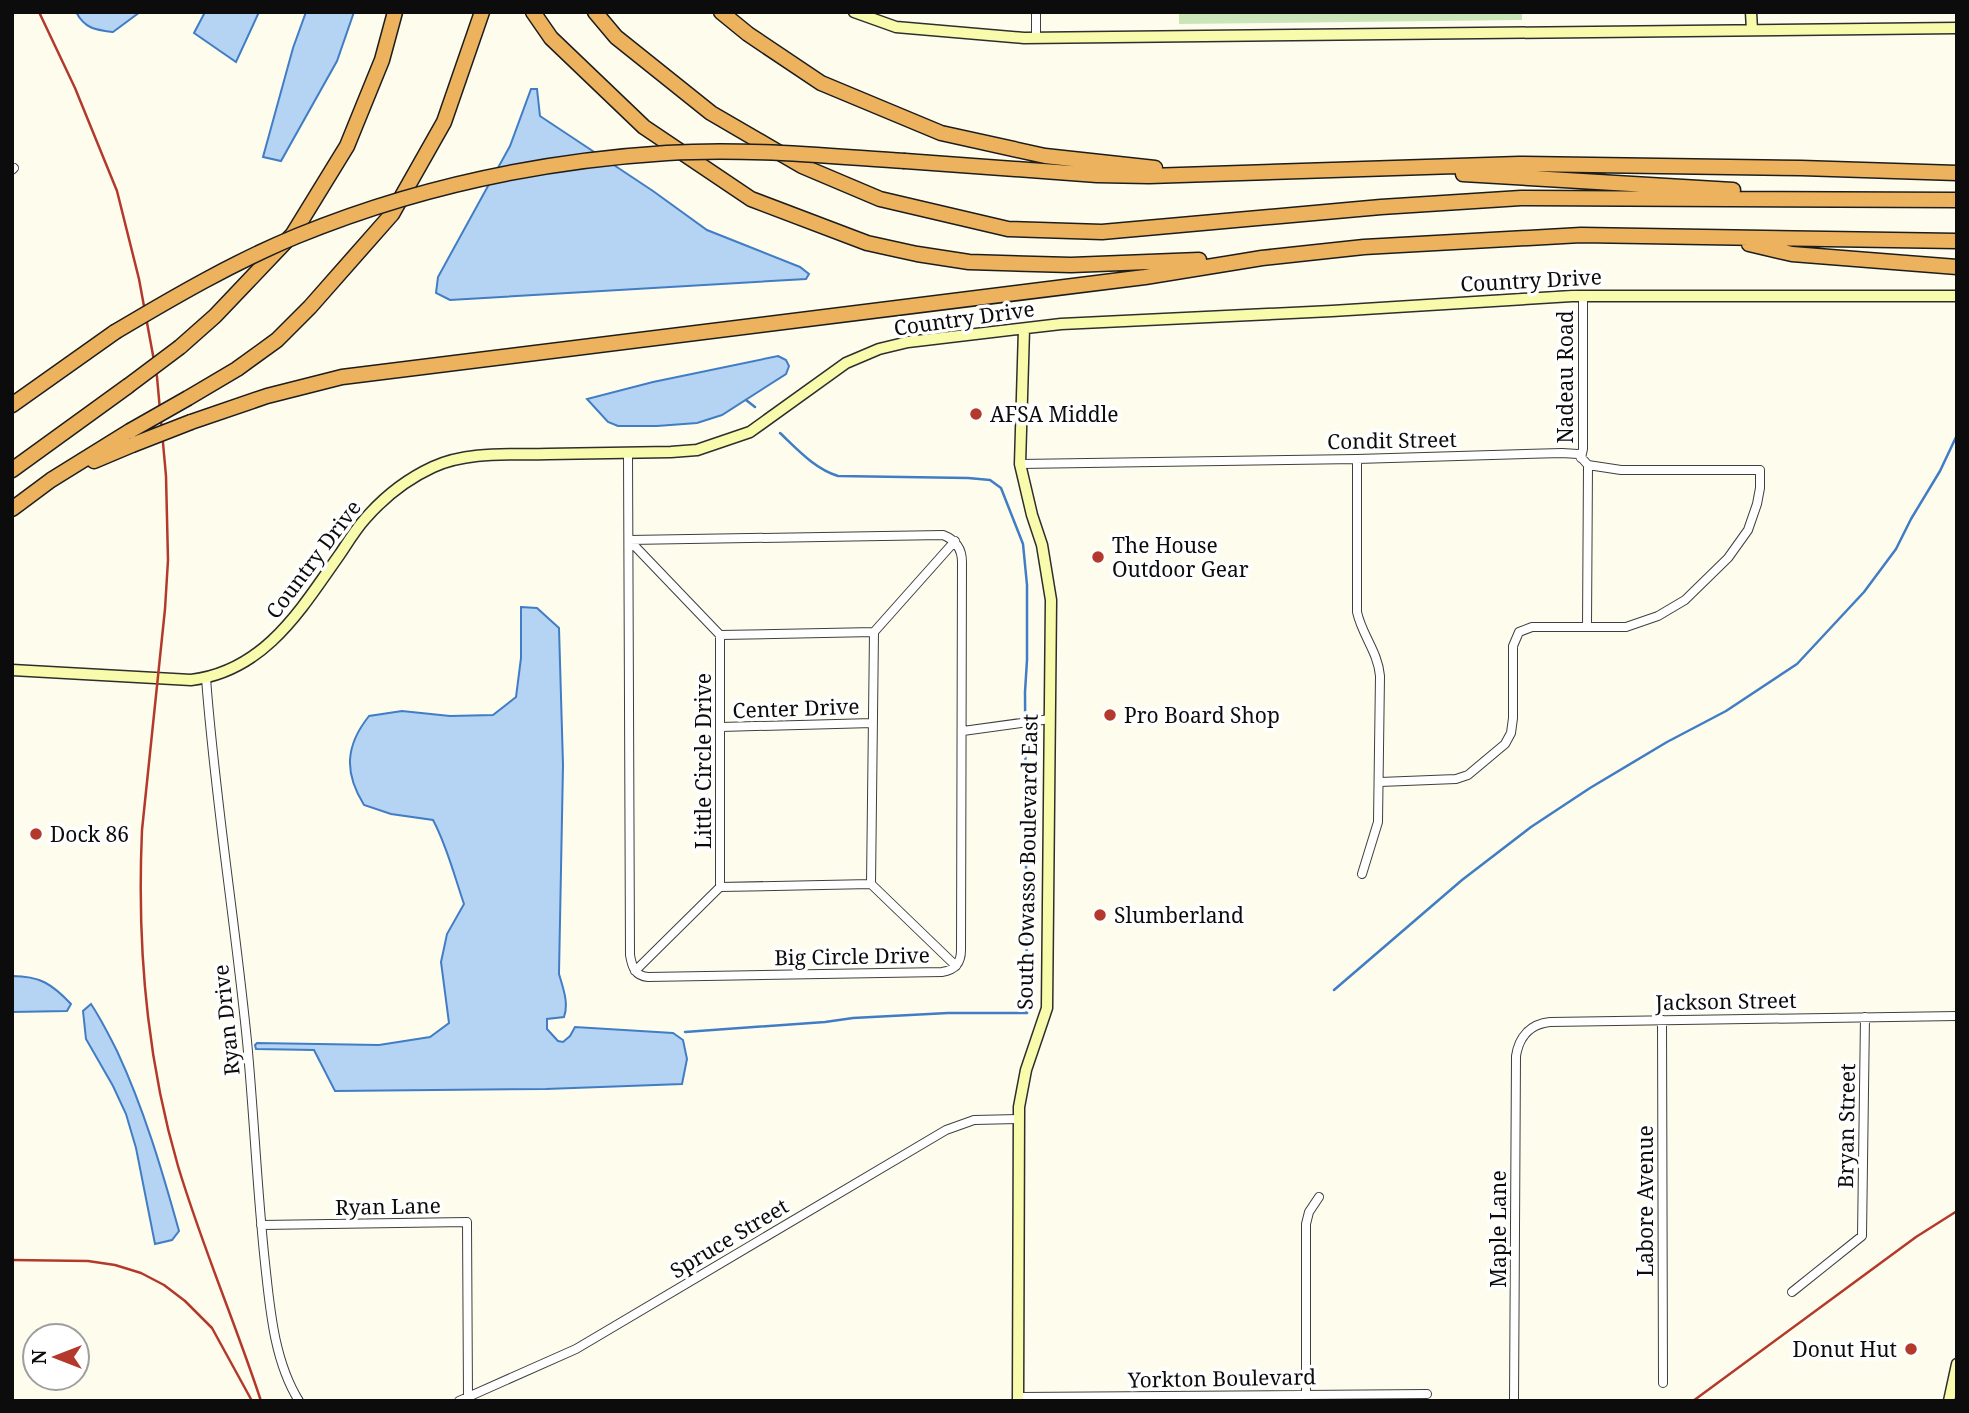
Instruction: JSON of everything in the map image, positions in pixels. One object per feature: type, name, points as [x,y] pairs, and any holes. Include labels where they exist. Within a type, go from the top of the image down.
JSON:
[{"type":"highway","points":[[12,470],[180,347],[215,316],[293,233],[347,146],[382,60],[395,12]]},
{"type":"highway","points":[[533,12],[551,38],[644,127],[751,199],[867,243],[969,262],[1071,265],[1262,258]]},
{"type":"highway","points":[[595,12],[616,37],[711,113],[802,166],[880,199],[1008,229],[1102,232],[1381,207],[1521,198],[1957,200]]},
{"type":"highway","points":[[721,12],[748,34],[821,83],[941,133],[1045,156],[1202,173]]},
{"type":"highway","points":[[12,509],[51,480],[131,438],[188,398],[237,369],[277,340],[310,307],[392,214],[444,122],[481,15]]},
{"type":"highway","points":[[12,405],[115,332],[172,298],[296,236],[425,192],[550,166],[668,153],[728,152],[1149,176],[1531,164],[1957,173]]},
{"type":"highway","points":[[1385,169],[1895,200]]},
{"type":"highway","points":[[131,438],[191,422],[267,396],[342,377],[1145,277],[1262,258],[1364,247],[1581,235],[1957,241]]},
{"type":"highway","points":[[1724,238],[1792,254],[1957,267]]},
{"type":"street","points":[[854,12],[896,27],[1037,37],[1957,28]]},
{"type":"street","points":[[1037,12],[1037,37]]},
{"type":"street","points":[[1751,12],[1752,30]]},
{"type":"street","name":"Country Drive","points":[[12,670],[158,679],[206,678],[228,671],[250,659],[279,636],[377,505],[415,477],[454,458],[697,450],[750,432],[846,363],[878,349],[908,342],[1061,324],[1583,295],[1957,296]]},
{"type":"street","name":"Nadeau Road","points":[[1581,458],[1583,295]]},
{"type":"street","name":"South Owasso Boulevard East","points":[[1018,1399],[1019,1107],[1023,1078],[1047,1008],[1051,600],[1042,545],[1020,464],[1024,329]]},
{"type":"street","points":[[628,453],[630,955],[635,971],[720,887],[872,884],[956,966]]},
{"type":"street","name":"Condit Street","points":[[1020,464],[1562,453],[1578,454],[1581,458]]},
{"type":"street","points":[[1380,782],[1444,781],[1468,775],[1505,744],[1511,733],[1513,646],[1519,632],[1532,626],[1626,627],[1670,610],[1701,586],[1733,551],[1748,530],[1757,505],[1760,470],[1621,470],[1588,465],[1581,458]]},
{"type":"street","points":[[1357,459],[1357,612],[1379,666],[1378,821],[1362,874]]},
{"type":"street","name":"Nadeau Road","points":[[1587,627],[1588,465]]},
{"type":"street","points":[[629,540],[943,535],[955,541],[874,632],[872,884]]},
{"type":"street","points":[[629,540],[720,635],[874,632]]},
{"type":"street","name":"Big Circle Drive","points":[[635,971],[642,977],[688,977],[942,972],[956,966],[961,957],[963,731],[962,554],[955,541]]},
{"type":"street","name":"Little Circle Drive","points":[[720,635],[720,887]]},
{"type":"street","name":"Ryan Drive","points":[[206,678],[210,733],[247,1040],[270,1307],[281,1358],[299,1401]]},
{"type":"street","points":[[963,731],[1050,719]]},
{"type":"street","name":"Center Drive","points":[[721,727],[873,723]]},
{"type":"street","name":"Jackson Street","points":[[1516,1056],[1517,1046],[1526,1032],[1544,1022],[1957,1016]]},
{"type":"street","name":"Bryan Street","points":[[1792,1292],[1862,1236],[1865,1017]]},
{"type":"street","name":"Labore Avenue","points":[[1662,1020],[1663,1382]]},
{"type":"street","name":"Maple Lane","points":[[1514,1401],[1516,1056]]},
{"type":"street","name":"Spruce Street","points":[[464,1399],[576,1349],[946,1130],[974,1120],[1019,1119]]},
{"type":"street","points":[[1306,1394],[1306,1224],[1309,1212],[1319,1197]]},
{"type":"street","name":"Ryan Lane","points":[[261,1225],[467,1222],[464,1399]]},
{"type":"street","points":[[1950,1398],[1957,1364]]},
{"type":"street","name":"Yorkton Boulevard","points":[[1018,1399],[1427,1394]]},
{"type":"green space","points":[[1179,12],[1522,12],[1522,20],[1179,24]]},
{"type":"water","points":[[76,12],[140,12],[113,32],[92,28],[83,22]]},
{"type":"water","points":[[205,12],[259,12],[236,62],[194,33]]},
{"type":"water","points":[[306,12],[354,12],[337,61],[281,161],[263,157],[293,48]]},
{"type":"water","points":[[531,89],[537,89],[540,116],[707,230],[800,267],[809,274],[806,279],[450,300],[436,293],[438,277],[510,146]]},
{"type":"water","points":[[778,356],[786,360],[789,366],[786,374],[722,415],[697,423],[618,426],[608,422],[587,399],[653,382]]},
{"type":"water","points":[[521,607],[537,608],[559,628],[563,765],[559,974],[566,1006],[564,1017],[547,1019],[547,1029],[558,1041],[563,1042],[575,1027],[673,1033],[683,1040],[687,1059],[682,1084],[546,1089],[335,1091],[314,1050],[256,1049],[255,1045],[379,1045],[430,1037],[449,1023],[441,962],[447,934],[464,904],[433,820],[391,814],[364,805],[350,771],[355,738],[369,716],[402,711],[450,716],[493,715],[516,697],[521,658]]},
{"type":"water","points":[[12,976],[45,982],[71,1004],[67,1011],[12,1012]]},
{"type":"water","points":[[91,1004],[117,1051],[152,1140],[179,1231],[172,1240],[155,1244],[136,1148],[126,1114],[86,1039],[83,1011]]},
{"type":"waterway","points":[[746,400],[755,407]]},
{"type":"waterway","points":[[685,1032],[853,1018],[948,1013],[1027,1013],[1027,585],[1023,544],[1001,488],[990,480],[968,478],[838,476],[814,464],[780,433]]},
{"type":"waterway","points":[[1334,990],[1462,880],[1531,827],[1667,742],[1726,711],[1797,664],[1864,592],[1896,549],[1957,435]]},
{"type":"railway","points":[[39,12],[75,88],[117,191],[139,279],[157,377],[166,476],[168,560],[142,830],[141,915],[146,1000],[158,1083],[178,1166],[261,1401]]},
{"type":"railway","points":[[1693,1401],[1916,1237],[1957,1211]]},
{"type":"railway","points":[[12,1260],[88,1261],[115,1265],[141,1273],[164,1285],[212,1328],[252,1401]]},
{"type":"place","name":"AFSA Middle","points":[[976,414]]},
{"type":"place","name":"The House Outdoor Gear","points":[[1098,557]]},
{"type":"place","name":"Pro Board Shop","points":[[1110,715]]},
{"type":"place","name":"Dock 86","points":[[36,834]]},
{"type":"place","name":"Slumberland","points":[[1100,915]]},
{"type":"place","name":"Donut Hut","points":[[1911,1349]]}]
